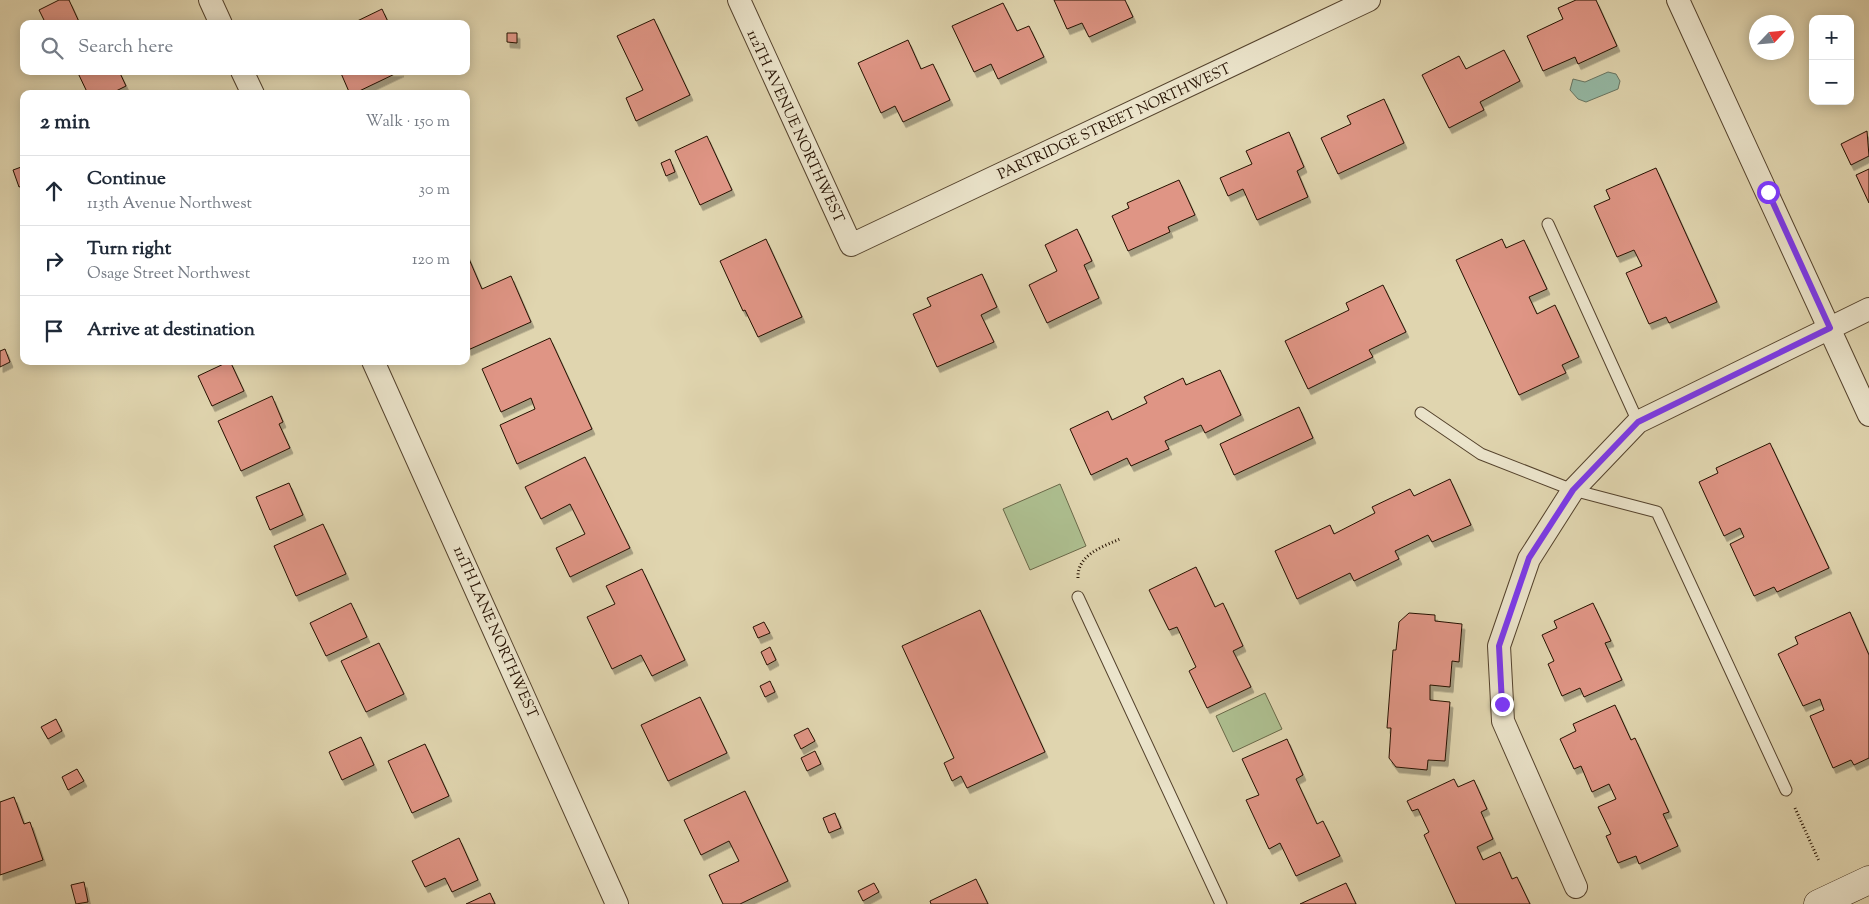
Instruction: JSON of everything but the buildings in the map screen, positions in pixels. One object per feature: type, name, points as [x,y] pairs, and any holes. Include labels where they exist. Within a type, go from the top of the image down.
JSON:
[{"type":"main road","points":[[1818,904],[1869,880]]},
{"type":"street","points":[[210,0],[219,20]]},
{"type":"street","name":"112TH AVENUE NORTHWEST","points":[[739,0],[850,245],[858,241]]},
{"type":"street","name":"PARTRIDGE STREET NORTHWEST","points":[[858,241],[1369,0]]},
{"type":"street","points":[[1678,0],[1869,415]]},
{"type":"street","points":[[244,75],[251,90]]},
{"type":"street","points":[[1576,887],[1503,721],[1499,646],[1529,558],[1573,490],[1638,422],[1869,310]]},
{"type":"street","name":"111TH LANE NORTHWEST","points":[[376,365],[617,904]]},
{"type":"lane","points":[[1548,224],[1638,422]]},
{"type":"lane","points":[[1421,413],[1481,454],[1573,490],[1657,512],[1786,790]]},
{"type":"lane","points":[[1078,597],[1221,904]]},
{"type":"path","points":[[1078,597],[1078,570],[1089,554],[1120,539]]},
{"type":"path","points":[[1786,790],[1819,861]]},
{"type":"shaded area","points":[[1608,72],[1616,74],[1620,81],[1618,89],[1586,102],[1578,99],[1570,90],[1573,79],[1585,82]]},
{"type":"shaded area","points":[[1060,484],[1086,546],[1030,570],[1003,509]]},
{"type":"shaded area","points":[[1265,693],[1282,729],[1233,752],[1216,716]]},
{"type":"route","points":[[1502,704],[1499,646],[1529,558],[1573,490],[1638,422],[1830,328],[1768,192]]}]
